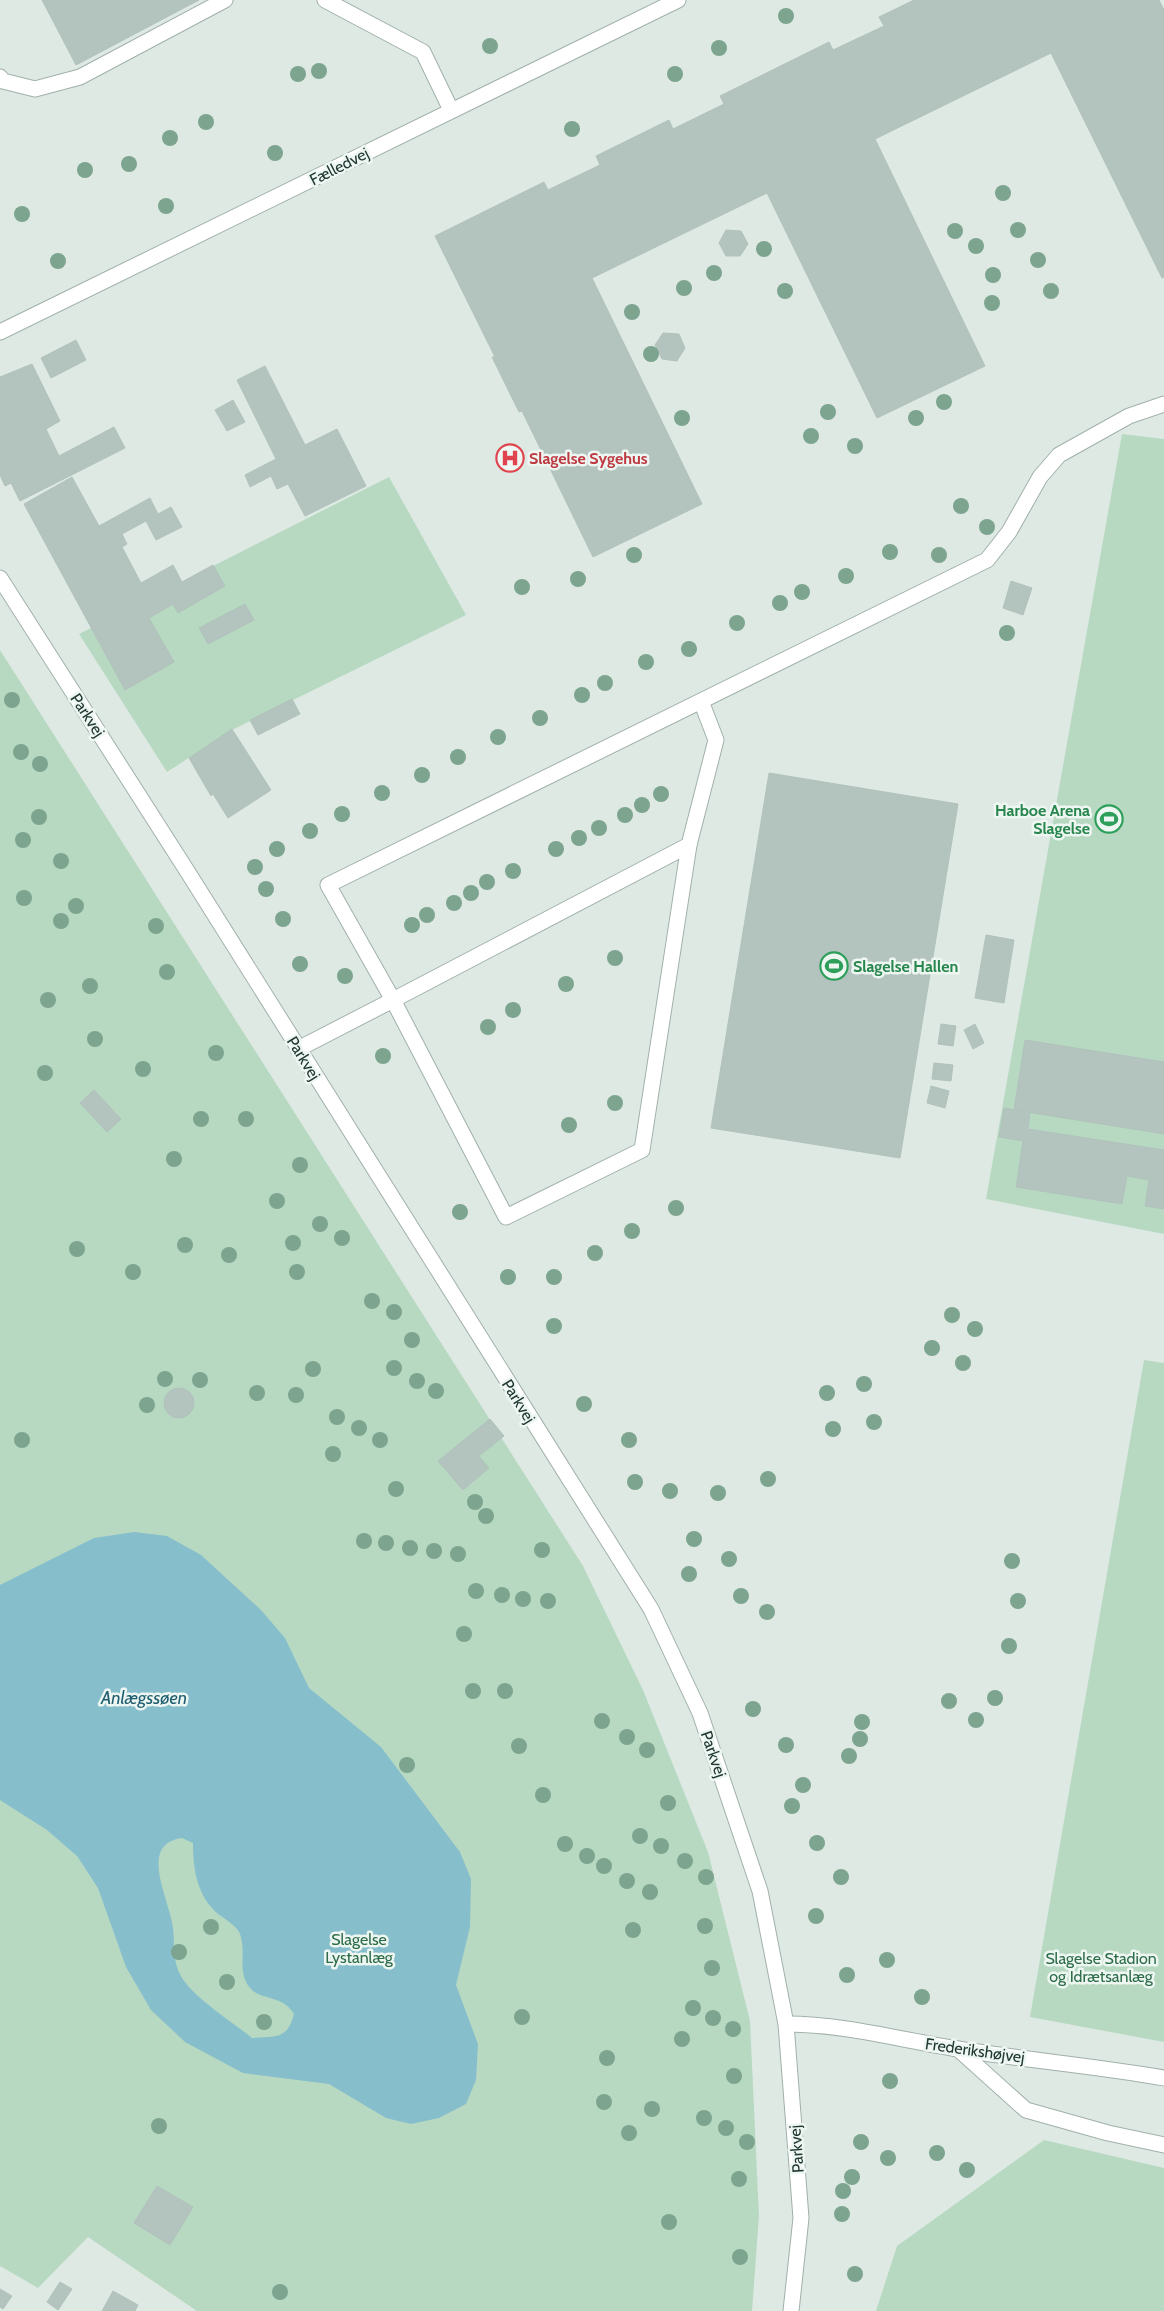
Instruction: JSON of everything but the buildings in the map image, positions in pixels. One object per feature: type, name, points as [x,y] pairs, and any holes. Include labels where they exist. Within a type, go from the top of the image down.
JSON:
[{"type":"street","points":[[0,77],[3,82],[36,89],[80,77],[225,0]]},
{"type":"street","points":[[325,0],[423,52],[451,110]]},
{"type":"street","name":"Fælledvej","points":[[0,332],[678,0]]},
{"type":"street","points":[[701,701],[716,740],[690,844],[642,1150],[506,1218],[393,1000],[328,885],[701,701],[987,560],[1009,532],[1040,477],[1059,455],[1128,416],[1164,404]]},
{"type":"street","name":"Parkvej","points":[[0,578],[651,1608],[700,1713],[760,1891],[786,2024],[801,2218],[792,2311]]},
{"type":"street","points":[[298,1049],[690,844]]},
{"type":"street","name":"Frederikshøjvej","points":[[786,2024],[816,2024],[958,2049],[1094,2066],[1164,2078]]},
{"type":"street","points":[[958,2049],[1026,2110],[1108,2133],[1164,2145]]},
{"type":"green space","name":"Harboe Arena Slagelse","points":[[1122,434],[1164,439],[1164,1234],[986,1199]]},
{"type":"green space","points":[[389,477],[466,615],[232,730],[167,772],[79,634]]},
{"type":"green space","name":"Slagelse Lystanlæg","points":[[0,650],[583,1566],[643,1690],[708,1852],[750,2021],[759,2216],[752,2311],[197,2311],[88,2237],[38,2288],[0,2266]]},
{"type":"green space","name":"Slagelse Stadion og Idrætsanlæg","points":[[1144,1360],[1164,1363],[1164,2042],[1030,2017]]},
{"type":"green space","points":[[1044,2140],[1164,2168],[1164,2311],[876,2311],[897,2246]]},
{"type":"water","name":"Anlægssøen","points":[[134,1532],[167,1536],[201,1555],[261,1610],[285,1638],[309,1688],[381,1747],[460,1852],[471,1879],[470,1927],[456,1985],[478,2044],[476,2080],[466,2104],[439,2118],[411,2124],[386,2118],[329,2084],[243,2073],[185,2042],[151,2010],[126,1967],[98,1888],[77,1856],[47,1830],[0,1800],[0,1585],[94,1538]],"holes":[[[182,1838],[193,1843],[195,1872],[205,1899],[218,1914],[234,1925],[240,1934],[243,1949],[243,1969],[247,1983],[254,1992],[282,2002],[294,2014],[288,2028],[279,2035],[252,2038],[213,2009],[194,1992],[186,1984],[178,1970],[171,1916],[163,1889],[159,1862],[161,1851],[169,1842]]]},
{"type":"place","name":"Slagelse Sygehus","points":[[510,458]]},
{"type":"place","name":"Harboe Arena Slagelse","points":[[1109,819]]},
{"type":"place","name":"Slagelse Hallen","points":[[834,966]]}]
